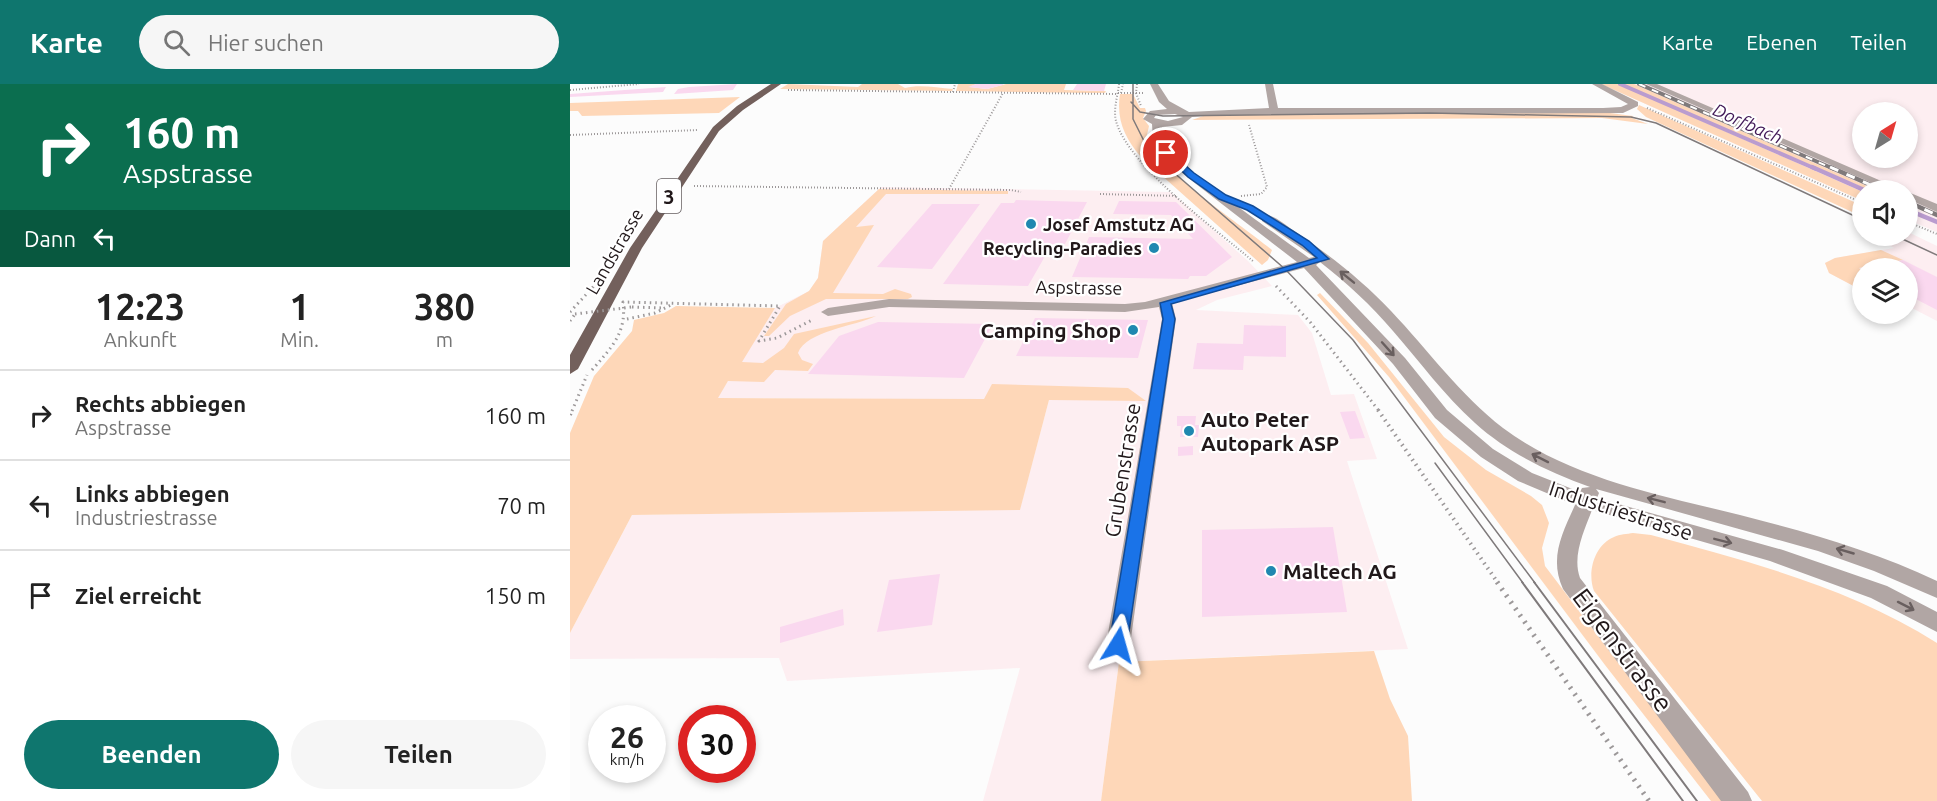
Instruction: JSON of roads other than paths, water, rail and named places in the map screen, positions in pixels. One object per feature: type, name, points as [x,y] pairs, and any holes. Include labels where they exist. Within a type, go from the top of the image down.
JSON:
[{"type":"main road","name":"Landstrasse","points":[[570,369],[636,248],[716,129],[740,108],[777,84]]},
{"type":"street","points":[[1154,84],[1161,100],[1174,111],[1188,115],[1274,110],[1603,111],[1632,107],[1635,102],[1596,84]]},
{"type":"street","points":[[1269,84],[1274,110]]},
{"type":"street","points":[[1650,84],[1873,180]]},
{"type":"street","name":"Industriestrasse","points":[[1147,105],[1157,123],[1158,141],[1166,153],[1191,175],[1222,197],[1316,261],[1355,284],[1398,327],[1448,389],[1482,422],[1518,447],[1590,493],[1879,592],[1937,623]]},
{"type":"street","points":[[1157,123],[1174,111]]},
{"type":"street","points":[[1157,123],[1173,123],[1188,119],[1188,115]]},
{"type":"street","points":[[1918,199],[1937,208]]},
{"type":"street","name":"Aspstrasse","points":[[828,312],[889,303],[1125,308],[1165,303],[1316,261]]},
{"type":"street","name":"Grubenstrasse","points":[[1118,645],[1169,319],[1165,303]]},
{"type":"street","name":"Industriestrasse","points":[[1590,493],[1752,524],[1865,557],[1937,590]]},
{"type":"street","name":"Eigenstrasse","points":[[1590,493],[1566,566],[1571,583],[1738,801]]},
{"type":"waterway","name":"Dorfbach","points":[[1620,84],[1816,169]]},
{"type":"waterway","name":"Dorfbach","points":[[1812,167],[1852,185]]},
{"type":"waterway","name":"Dorfbach","points":[[1918,214],[1937,222]]},
{"type":"tram line","points":[[1133,84],[1133,104]]},
{"type":"tram line","points":[[1133,104],[1140,112],[1163,116],[1430,113],[1631,117],[1656,123],[1852,215]]},
{"type":"tram line","points":[[1133,104],[1133,119],[1149,151],[1285,269],[1353,340],[1535,583]]},
{"type":"tram line","points":[[1918,246],[1937,255]]},
{"type":"tram line","points":[[1435,463],[1523,583]]},
{"type":"tram line","points":[[1522,582],[1683,801]]},
{"type":"tram line","points":[[1534,582],[1697,801]]},
{"type":"railway","points":[[1639,84],[1834,169]]},
{"type":"railway","points":[[1830,167],[1859,180]]},
{"type":"railway","points":[[1918,206],[1937,215]]},
{"type":"place","name":"Josef Amstutz AG","points":[[1031,224]]},
{"type":"place","name":"Recycling-Paradies","points":[[1154,248]]},
{"type":"place","name":"Camping Shop","points":[[1133,330]]},
{"type":"place","name":"Auto Peter Autopark ASP","points":[[1189,431]]},
{"type":"place","name":"Maltech AG","points":[[1271,571]]}]
